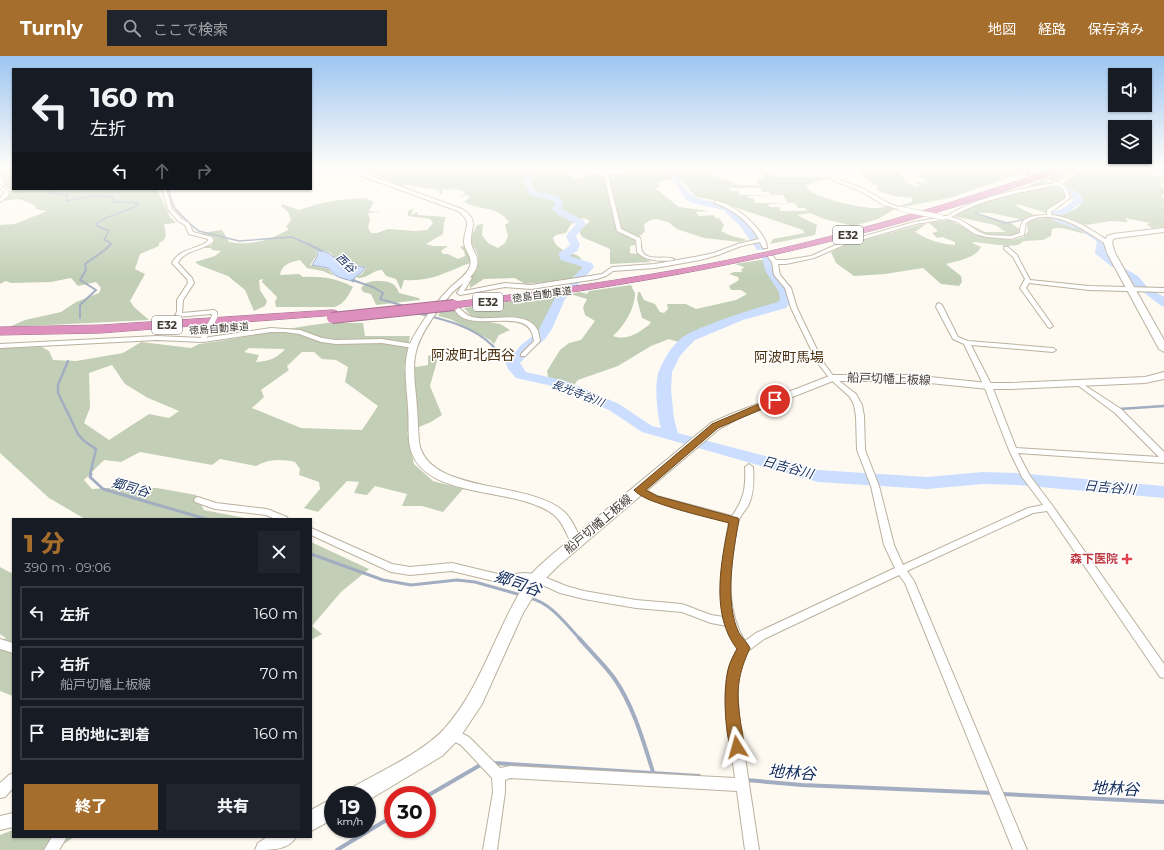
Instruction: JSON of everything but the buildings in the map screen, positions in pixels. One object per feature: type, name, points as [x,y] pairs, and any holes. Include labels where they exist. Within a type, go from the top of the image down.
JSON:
[{"type":"highway","name":"徳島自動車道","points":[[620,280],[846,231],[943,203]]},
{"type":"highway","name":"徳島自動車道","points":[[0,338],[169,331],[455,305],[751,258],[855,234],[959,203]]},
{"type":"highway","name":"徳島自動車道","points":[[0,331],[101,329],[333,316]]},
{"type":"main road","points":[[1164,230],[1116,236],[1110,238],[1108,243],[1111,253],[1164,349]]},
{"type":"main road","name":"船戸切幡上板線","points":[[374,786],[436,750],[452,734],[476,698],[530,590],[553,562],[578,543],[715,426],[735,416],[832,378],[910,378],[988,386],[1145,380],[1164,375]]},
{"type":"main road","points":[[312,820],[324,813]]},
{"type":"main road","points":[[265,850],[284,838]]},
{"type":"street","points":[[168,203],[170,209],[180,220],[187,224],[191,233],[205,237],[211,241],[206,245],[190,250],[175,263],[190,279],[191,284],[180,300],[180,312],[178,315],[214,312],[216,316],[203,338]]},
{"type":"street","points":[[441,203],[460,210],[468,216],[472,223],[467,242],[473,254],[474,262],[472,270],[452,289],[414,344],[411,358],[415,444],[419,458],[426,467],[441,476],[460,483],[521,496],[540,502],[557,512],[564,519],[578,543]]},
{"type":"street","points":[[612,203],[618,230],[638,239],[639,251],[646,256],[664,259],[690,259]]},
{"type":"street","points":[[720,203],[732,208],[762,241],[765,247]]},
{"type":"street","points":[[884,203],[959,221],[982,234],[1012,238],[1022,234],[1024,222],[1027,220],[1051,216],[1086,229],[1108,243]]},
{"type":"street","points":[[979,203],[963,208],[947,218],[916,223],[842,244],[812,257],[786,262],[773,259],[777,275],[788,288],[794,308],[812,348],[832,378],[853,396],[858,405],[860,416],[861,450],[875,486],[889,545],[909,581],[1020,850]]},
{"type":"street","points":[[1051,216],[1053,207],[1060,203]]},
{"type":"street","points":[[466,277],[469,278],[460,293],[506,284],[531,287],[576,281],[604,275],[612,269],[636,268],[716,254],[740,245],[762,241]]},
{"type":"street","points":[[1006,248],[1015,256],[1021,265],[1028,281]]},
{"type":"street","points":[[1028,281],[1089,288],[1164,290]]},
{"type":"street","points":[[1028,281],[1023,288],[1050,326]]},
{"type":"street","points":[[455,305],[464,316],[471,319],[505,319],[527,323],[533,329],[537,339],[523,355]]},
{"type":"street","points":[[939,305],[955,338],[960,341],[967,343],[1053,350]]},
{"type":"street","points":[[0,346],[157,338],[203,338],[271,330],[300,332],[321,340],[336,342],[382,341],[414,344]]},
{"type":"street","points":[[967,343],[988,386],[1013,450],[1028,480],[1049,507],[1164,673]]},
{"type":"street","points":[[1078,383],[1118,411],[1164,458]]},
{"type":"street","points":[[1013,450],[1164,458]]},
{"type":"street","points":[[744,648],[735,637],[729,622],[725,589],[729,546],[734,520],[744,505],[750,484],[749,467]]},
{"type":"street","points":[[639,490],[654,498],[734,520]]},
{"type":"street","points":[[198,500],[215,506],[267,512],[282,518]]},
{"type":"street","points":[[752,850],[733,718],[731,686],[735,665],[744,648],[760,636],[902,569],[1031,510],[1049,507]]},
{"type":"street","points":[[312,531],[391,568],[402,571],[452,567],[498,578],[524,577],[530,590],[564,590],[636,604],[682,608],[711,620],[729,622]]},
{"type":"street","points":[[0,644],[12,648]]},
{"type":"street","points":[[452,734],[465,740],[498,775],[499,792],[490,850]]},
{"type":"street","points":[[498,775],[510,772],[742,781]]},
{"type":"street","points":[[0,792],[12,780]]},
{"type":"street","points":[[0,823],[12,820]]},
{"type":"street","points":[[51,850],[59,838]]},
{"type":"green space","points":[[30,203],[164,203],[170,217],[176,223],[164,224],[166,235],[164,240],[159,243],[159,246],[140,254],[135,269],[145,274],[130,301],[134,307],[149,320],[9,327],[25,320],[61,312],[76,302],[99,293],[101,288],[96,282],[78,286],[71,278],[51,282],[11,283],[6,281],[0,284],[0,225],[15,224],[47,211],[36,209],[35,205]]},
{"type":"green space","points":[[373,203],[369,211],[381,212],[368,213],[370,219],[368,227],[371,233],[377,233],[388,229],[415,231],[427,230],[433,223],[430,219],[408,216],[408,211],[414,208],[411,214],[412,215],[417,212],[418,215],[446,217],[443,234],[426,244],[433,246],[448,246],[441,251],[443,254],[448,254],[458,259],[465,256],[464,251],[460,247],[466,245],[471,258],[470,263],[430,278],[404,280],[401,290],[396,279],[386,276],[382,270],[378,270],[366,277],[359,278],[356,277],[362,274],[366,268],[351,262],[350,259],[334,257],[330,252],[319,250],[316,252],[317,255],[310,265],[328,269],[334,276],[323,271],[307,268],[300,260],[285,266],[280,275],[299,274],[303,277],[329,278],[347,284],[353,287],[344,301],[335,307],[276,307],[275,302],[277,297],[262,282],[263,279],[259,280],[260,290],[267,301],[265,306],[254,311],[245,290],[228,276],[195,262],[215,256],[221,251],[212,250],[211,248],[200,248],[212,245],[215,238],[201,233],[222,230],[229,242],[253,243],[268,239],[289,229],[286,227],[291,220],[288,212],[282,207],[282,204],[299,210],[318,204]]},
{"type":"green space","points":[[466,203],[674,203],[679,207],[710,211],[696,212],[699,216],[714,215],[715,218],[719,218],[724,225],[721,231],[747,240],[740,242],[704,238],[677,229],[668,222],[657,219],[651,220],[644,224],[645,231],[635,241],[635,245],[630,246],[630,253],[638,254],[651,262],[610,264],[610,249],[582,237],[579,231],[590,221],[584,218],[571,224],[566,233],[556,235],[553,238],[561,249],[577,255],[581,258],[583,263],[582,270],[569,280],[525,284],[515,278],[484,279],[470,288],[470,280],[478,262],[478,256],[470,240],[477,225],[483,224],[482,235],[488,243],[498,248],[505,243],[508,236],[505,225],[509,222],[499,213]]},
{"type":"green space","points":[[722,203],[794,203],[768,204],[770,207],[778,207],[781,211],[807,211],[805,208],[798,208],[795,203],[842,203],[868,208],[886,207],[895,209],[878,219],[853,226],[821,218],[810,213],[797,215],[817,225],[815,235],[770,244],[773,239],[805,233],[803,230]]},
{"type":"green space","points":[[908,203],[923,203],[902,207],[898,206]]},
{"type":"green space","points":[[981,203],[1057,203],[1047,210],[1046,213],[1018,204],[1016,205],[1036,216],[1024,220],[991,213],[973,213],[1011,223],[1019,229],[1016,236],[1008,237],[987,234],[961,220],[985,232],[1006,232],[995,225],[953,216]]},
{"type":"green space","points":[[1082,203],[1164,203],[1164,227],[1152,228],[1147,225],[1150,223],[1125,218],[1128,222],[1111,221],[1086,225],[1058,216],[1076,209]]},
{"type":"green space","points":[[1050,217],[1089,234],[1056,228],[1052,229],[1051,236],[1043,240],[1024,241],[1018,245],[1007,246],[975,242],[972,243],[981,247],[979,251],[966,258],[946,264],[961,276],[962,282],[959,286],[941,284],[923,268],[885,274],[854,276],[836,263],[831,252],[846,245],[923,224],[926,224],[915,232],[934,241],[955,245],[955,242],[942,237],[937,238],[932,233],[938,231],[929,223],[949,220],[982,236],[1012,240],[1024,237],[1028,231],[1027,223],[1030,221]]},
{"type":"green space","points":[[766,260],[769,273],[767,274],[770,274],[782,292],[784,300],[780,304],[715,323],[702,329],[681,343],[669,339],[651,346],[618,366],[578,380],[574,385],[548,377],[547,371],[560,350],[569,343],[581,340],[595,321],[585,315],[583,307],[587,299],[570,294],[580,292],[587,294],[589,291],[631,285],[635,293],[635,299],[631,311],[625,322],[613,336],[623,338],[641,331],[651,322],[642,318],[637,299],[638,292],[640,292],[644,300],[655,304],[660,312],[664,313],[668,309],[667,304],[686,304],[696,309],[736,300],[747,294],[741,290],[731,290],[729,286],[739,280],[738,277],[729,274],[734,272],[742,272],[741,270],[744,267],[735,264]]},
{"type":"green space","points":[[373,281],[392,283],[399,293],[419,298],[420,300],[376,305],[371,294],[363,292],[361,288],[366,283]]},
{"type":"green space","points":[[557,295],[544,327],[538,333],[522,320],[510,317],[478,318],[471,316],[464,308]]},
{"type":"green space","points":[[454,309],[466,318],[500,324],[510,330],[499,335],[494,344],[490,340],[450,319],[438,316],[441,310]]},
{"type":"green space","points":[[327,323],[363,323],[365,336],[410,336],[404,369],[428,365],[428,356],[433,354],[437,361],[430,386],[442,415],[431,422],[407,432],[414,464],[433,481],[463,489],[443,512],[422,506],[402,506],[407,494],[375,486],[367,495],[354,493],[359,482],[347,481],[318,512],[304,508],[320,489],[319,482],[299,475],[300,469],[295,462],[275,460],[256,466],[220,459],[212,465],[140,452],[121,462],[104,460],[84,480],[92,489],[124,487],[157,488],[196,495],[204,510],[245,518],[83,518],[49,498],[0,453],[0,348],[42,347],[49,351],[53,360],[76,361],[123,353],[141,342],[191,348],[199,344]],"holes":[[[249,348],[285,349],[272,359],[256,362],[259,355],[244,352]],[[302,352],[314,352],[322,359],[336,360],[348,367],[345,382],[378,406],[362,430],[301,428],[252,408],[264,397],[261,390],[289,370],[287,366]],[[112,365],[125,384],[148,398],[179,411],[169,418],[149,414],[109,440],[84,423],[90,408],[89,373]]]},
{"type":"green space","points":[[312,542],[369,569],[341,592],[312,626]]},
{"type":"green space","points":[[0,567],[12,573],[12,696],[0,691],[0,641],[6,638],[0,634]]},
{"type":"green space","points":[[312,626],[322,634],[312,639]]},
{"type":"green space","points":[[12,830],[12,838],[73,838],[55,850],[0,850],[0,835]]},
{"type":"water","points":[[319,250],[329,253],[333,257],[349,259],[350,263],[365,268],[355,277],[354,282],[339,277],[328,268],[312,265],[318,255],[317,253]]},
{"type":"waterway","name":"郷司谷","points":[[110,245],[110,242],[104,240],[109,231],[97,226],[96,224],[101,220],[134,207],[139,203]]},
{"type":"waterway","name":"西谷","points":[[173,203],[174,207],[190,224],[199,231],[239,241],[292,237],[310,245]]},
{"type":"waterway","name":"日吉谷川","points":[[558,203],[557,209],[561,213],[580,222],[581,224],[571,236],[575,245],[573,249],[563,254],[565,258],[588,265],[589,267],[560,298],[546,329],[541,336],[526,348],[513,363],[515,369],[521,375],[561,384],[614,407],[647,429],[818,476],[927,483],[983,478],[1017,479],[1164,492]]},
{"type":"waterway","name":"日吉谷川","points":[[704,203],[721,206],[732,212],[738,217],[761,248]]},
{"type":"waterway","points":[[1076,203],[1065,211],[1052,215],[1058,219],[1085,229],[1102,241],[1100,252],[1116,265]]},
{"type":"waterway","points":[[975,213],[1006,223],[1027,219]]},
{"type":"waterway","points":[[1041,216],[1052,215]]},
{"type":"waterway","name":"郷司谷","points":[[80,318],[80,305],[96,290],[80,280],[86,270],[85,264],[110,245]]},
{"type":"waterway","name":"西谷","points":[[310,245],[322,251]]},
{"type":"waterway","name":"日吉谷川","points":[[671,434],[666,419],[664,389],[665,372],[674,355],[684,343],[691,337],[739,317],[782,305],[786,301],[785,292],[771,272],[767,258]]},
{"type":"waterway","points":[[1124,271],[1134,278],[1143,288]]},
{"type":"waterway","name":"西谷","points":[[352,280],[373,287],[383,293],[380,299],[404,306]]},
{"type":"waterway","points":[[1148,291],[1164,303]]},
{"type":"waterway","name":"西谷","points":[[416,313],[467,328],[492,345]]},
{"type":"waterway","name":"西谷","points":[[492,345],[501,356],[513,363]]},
{"type":"waterway","name":"郷司谷","points":[[68,361],[58,385],[58,393],[78,434],[84,441],[96,449],[90,475]]},
{"type":"waterway","points":[[1119,409],[1164,406]]},
{"type":"waterway","name":"郷司谷","points":[[91,474],[90,477],[103,489],[203,518]]},
{"type":"waterway","name":"郷司谷","points":[[312,554],[383,580],[411,585],[457,580],[475,582],[521,595]]},
{"type":"waterway","name":"郷司谷","points":[[530,598],[545,604],[564,621],[580,639]]},
{"type":"waterway","name":"郷司谷","points":[[579,638],[606,668],[621,688],[637,723],[653,772]]},
{"type":"waterway","name":"地林谷","points":[[493,763],[699,776]]},
{"type":"waterway","name":"地林谷","points":[[436,791],[482,764]]},
{"type":"waterway","name":"地林谷","points":[[746,780],[802,785],[993,793]]},
{"type":"waterway","name":"地林谷","points":[[1002,794],[1164,802]]},
{"type":"waterway","name":"地林谷","points":[[337,850],[384,821]]},
{"type":"place","name":"森下医院","points":[[1127,559]]},
{"type":"district","name":"阿波町北西谷","points":[[473,355]]},
{"type":"district","name":"阿波町馬場","points":[[789,357]]},
{"type":"route","points":[[737,747],[731,686],[735,665],[744,648],[735,637],[729,622],[725,589],[729,546],[734,520],[654,498],[639,490],[715,426],[735,416],[775,400]]},
{"type":"water label","name":"長光寺谷川","points":[[578,393]]}]
